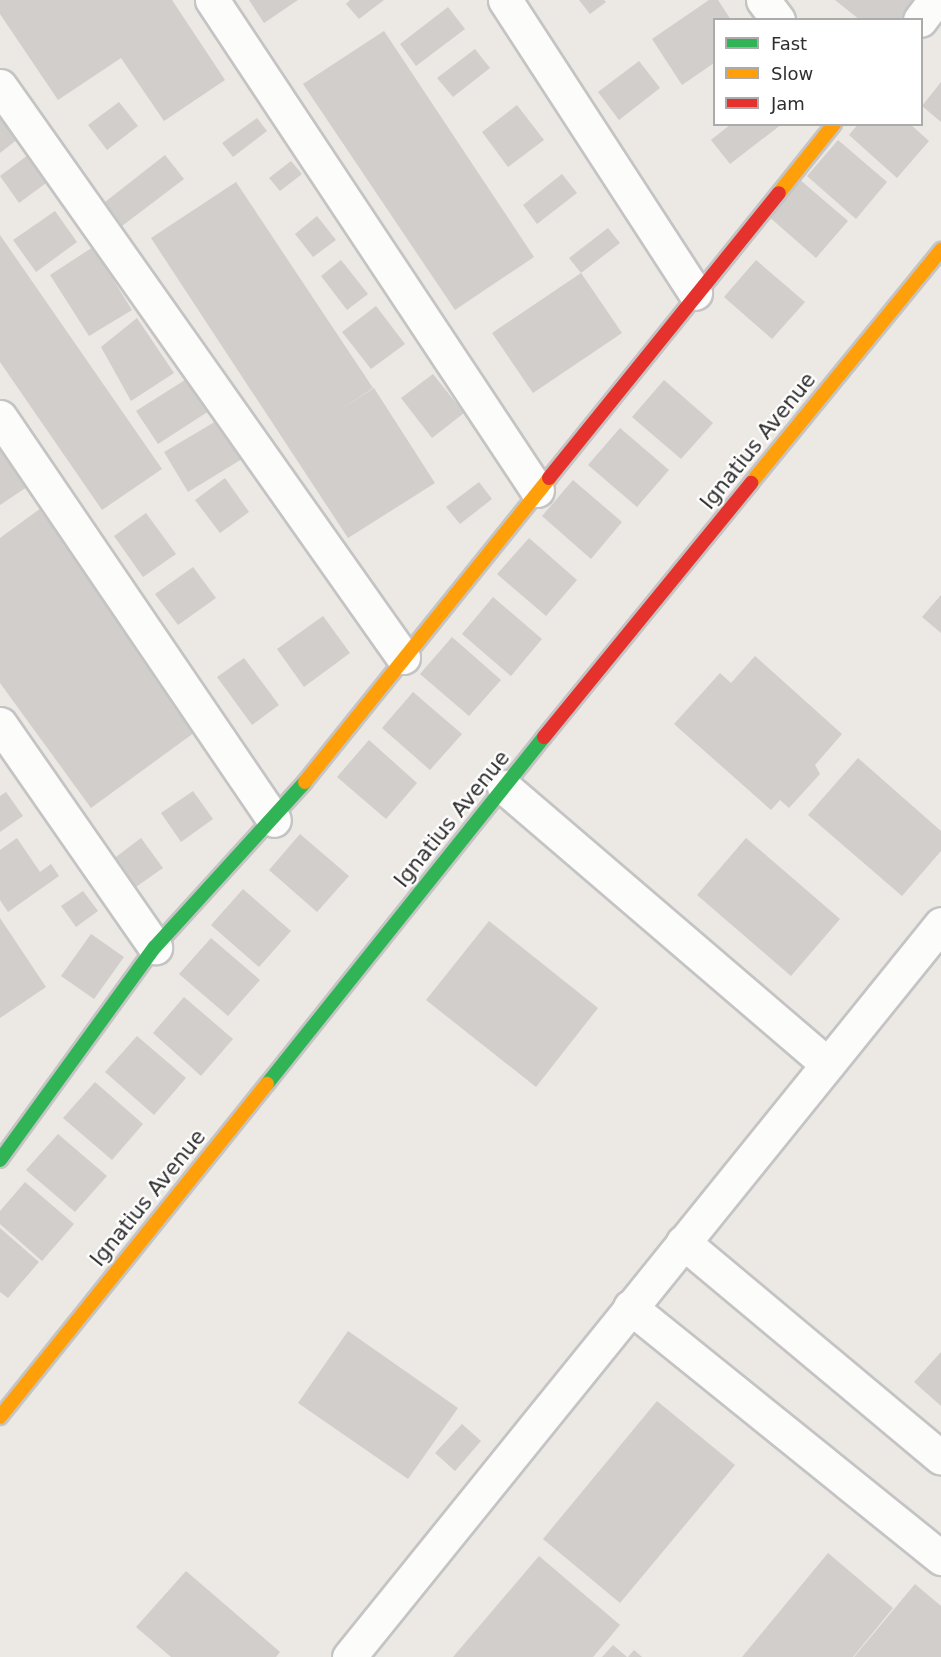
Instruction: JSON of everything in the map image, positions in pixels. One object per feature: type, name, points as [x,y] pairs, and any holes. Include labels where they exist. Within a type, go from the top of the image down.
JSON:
[{"type":"street","points":[[212,0],[537,490]]},
{"type":"street","points":[[505,0],[695,293]]},
{"type":"street","points":[[763,0],[776,18]]},
{"type":"street","points":[[922,18],[935,0]]},
{"type":"street","points":[[0,86],[404,657]]},
{"type":"street","points":[[3,1147],[155,948],[274,820],[695,293],[832,126]]},
{"type":"street","name":"Ignatius Avenue","points":[[0,1417],[504,787],[941,250]]},
{"type":"street","points":[[0,417],[274,820]]},
{"type":"street","points":[[0,724],[155,948]]},
{"type":"street","points":[[504,787],[827,1064]]},
{"type":"street","points":[[349,1657],[941,924]]},
{"type":"street","points":[[683,1242],[941,1458]]},
{"type":"street","points":[[630,1307],[941,1557]]},
{"type":"building","points":[[0,0],[172,0],[225,80],[164,121],[121,58],[58,100],[0,14]]},
{"type":"building","points":[[249,0],[298,0],[264,23]]},
{"type":"building","points":[[350,0],[384,0],[359,19],[346,4]]},
{"type":"building","points":[[579,0],[604,0],[606,2],[590,14]]},
{"type":"building","points":[[709,0],[718,0],[730,18],[713,18],[713,64],[682,85],[652,39]]},
{"type":"building","points":[[835,0],[929,0],[915,18],[858,18]]},
{"type":"building","points":[[448,7],[465,29],[416,66],[400,44]]},
{"type":"building","points":[[384,31],[534,257],[455,310],[303,84]]},
{"type":"building","points":[[475,49],[490,68],[453,97],[437,78]]},
{"type":"building","points":[[639,61],[660,88],[619,120],[598,92]]},
{"type":"building","points":[[941,82],[941,122],[923,105]]},
{"type":"building","points":[[119,102],[138,126],[107,150],[88,125]]},
{"type":"building","points":[[0,105],[23,135],[0,153]]},
{"type":"building","points":[[517,105],[544,140],[508,167],[482,132]]},
{"type":"building","points":[[257,118],[267,131],[233,157],[222,143]]},
{"type":"building","points":[[728,126],[779,126],[730,164],[711,140]]},
{"type":"building","points":[[856,126],[912,126],[929,141],[897,178],[849,135]]},
{"type":"building","points":[[838,140],[887,182],[856,219],[807,176]]},
{"type":"building","points":[[36,149],[53,178],[19,203],[0,176]]},
{"type":"building","points":[[165,155],[184,179],[122,226],[105,202]]},
{"type":"building","points":[[291,161],[302,174],[280,191],[269,178]]},
{"type":"building","points":[[562,174],[577,193],[537,224],[523,205]]},
{"type":"building","points":[[799,179],[848,221],[816,258],[767,215]]},
{"type":"building","points":[[236,182],[373,388],[337,412],[374,388],[435,483],[348,538],[151,238]]},
{"type":"building","points":[[55,211],[77,242],[36,272],[13,240]]},
{"type":"building","points":[[317,216],[336,240],[313,257],[295,234]]},
{"type":"building","points":[[608,228],[620,243],[581,273],[569,258]]},
{"type":"building","points":[[0,235],[162,469],[102,510],[0,362]]},
{"type":"building","points":[[93,247],[132,310],[89,336],[50,275]]},
{"type":"building","points":[[341,260],[368,294],[347,310],[321,276]]},
{"type":"building","points":[[756,260],[805,302],[772,339],[724,297]]},
{"type":"building","points":[[581,273],[622,333],[533,393],[492,333]]},
{"type":"building","points":[[376,306],[405,344],[371,369],[342,332]]},
{"type":"building","points":[[137,318],[174,373],[131,401],[101,347]]},
{"type":"building","points":[[433,374],[464,413],[432,438],[401,398]]},
{"type":"building","points":[[188,378],[209,411],[158,444],[136,411]]},
{"type":"building","points":[[664,380],[713,423],[681,459],[632,417]]},
{"type":"building","points":[[218,420],[242,459],[188,492],[164,452]]},
{"type":"building","points":[[620,428],[669,470],[637,507],[588,465]]},
{"type":"building","points":[[0,442],[30,485],[0,505]]},
{"type":"building","points":[[225,478],[249,512],[220,533],[195,500]]},
{"type":"building","points":[[573,480],[622,522],[591,559],[542,516]]},
{"type":"building","points":[[479,482],[492,499],[460,524],[446,507]]},
{"type":"building","points":[[41,508],[202,727],[91,808],[0,683],[0,538]]},
{"type":"building","points":[[146,513],[176,554],[143,577],[114,536]]},
{"type":"building","points":[[529,538],[577,580],[546,616],[497,574]]},
{"type":"building","points":[[193,567],[216,598],[178,625],[155,594]]},
{"type":"building","points":[[941,595],[941,633],[922,617]]},
{"type":"building","points":[[493,597],[542,639],[511,676],[462,634]]},
{"type":"building","points":[[323,616],[350,653],[304,687],[277,649]]},
{"type":"building","points":[[452,637],[501,680],[469,716],[420,674]]},
{"type":"building","points":[[755,656],[842,734],[815,765],[820,774],[789,808],[780,800],[771,810],[674,724],[720,673],[731,683]]},
{"type":"building","points":[[244,658],[279,705],[252,725],[217,677]]},
{"type":"building","points":[[413,692],[462,734],[430,770],[382,728]]},
{"type":"building","points":[[369,740],[417,783],[386,819],[337,777]]},
{"type":"building","points":[[858,758],[941,831],[941,851],[902,896],[808,815]]},
{"type":"building","points":[[193,791],[213,819],[181,842],[161,813]]},
{"type":"building","points":[[6,792],[23,816],[0,832],[0,796]]},
{"type":"building","points":[[300,834],[349,876],[317,912],[269,870]]},
{"type":"building","points":[[17,838],[40,872],[51,864],[59,876],[8,912],[0,900],[0,850]]},
{"type":"building","points":[[141,838],[163,868],[133,889],[112,860]]},
{"type":"building","points":[[746,838],[840,919],[791,976],[697,895]]},
{"type":"building","points":[[243,889],[291,931],[259,967],[211,925]]},
{"type":"building","points":[[83,891],[98,911],[76,927],[61,906]]},
{"type":"building","points":[[0,918],[46,987],[0,1018]]},
{"type":"building","points":[[489,921],[598,1008],[536,1087],[426,1000]]},
{"type":"building","points":[[91,934],[124,957],[94,999],[61,976]]},
{"type":"building","points":[[211,938],[260,980],[228,1016],[179,974]]},
{"type":"building","points":[[184,997],[233,1039],[201,1076],[153,1033]]},
{"type":"building","points":[[137,1036],[186,1078],[154,1115],[105,1072]]},
{"type":"building","points":[[95,1082],[143,1124],[112,1160],[63,1118]]},
{"type":"building","points":[[58,1134],[107,1176],[75,1212],[26,1170]]},
{"type":"building","points":[[25,1182],[74,1224],[42,1261],[0,1224],[0,1211]]},
{"type":"building","points":[[0,1228],[39,1262],[8,1298],[0,1292]]},
{"type":"building","points":[[348,1331],[458,1408],[408,1479],[298,1403]]},
{"type":"building","points":[[941,1352],[941,1406],[914,1382]]},
{"type":"building","points":[[657,1401],[735,1465],[620,1603],[543,1539]]},
{"type":"building","points":[[462,1424],[481,1441],[455,1471],[435,1453]]},
{"type":"building","points":[[828,1553],[893,1608],[853,1657],[742,1657]]},
{"type":"building","points":[[539,1556],[620,1625],[593,1657],[453,1657]]},
{"type":"building","points":[[186,1571],[280,1652],[276,1657],[171,1657],[136,1627]]},
{"type":"building","points":[[915,1584],[941,1606],[941,1657],[854,1657]]},
{"type":"building","points":[[613,1645],[627,1657],[602,1657]]},
{"type":"building","points":[[634,1650],[642,1657],[628,1657]]},
{"type":"traffic: fast","points":[[267,1084],[544,737]]},
{"type":"traffic: fast","points":[[0,1160],[155,947],[305,782]]},
{"type":"traffic: slow","points":[[779,193],[832,126]]},
{"type":"traffic: slow","points":[[751,483],[941,250]]},
{"type":"traffic: slow","points":[[305,782],[549,478]]},
{"type":"traffic: slow","points":[[0,1417],[267,1084]]},
{"type":"traffic: jam","points":[[549,478],[779,193]]},
{"type":"traffic: jam","points":[[544,737],[751,483]]}]
